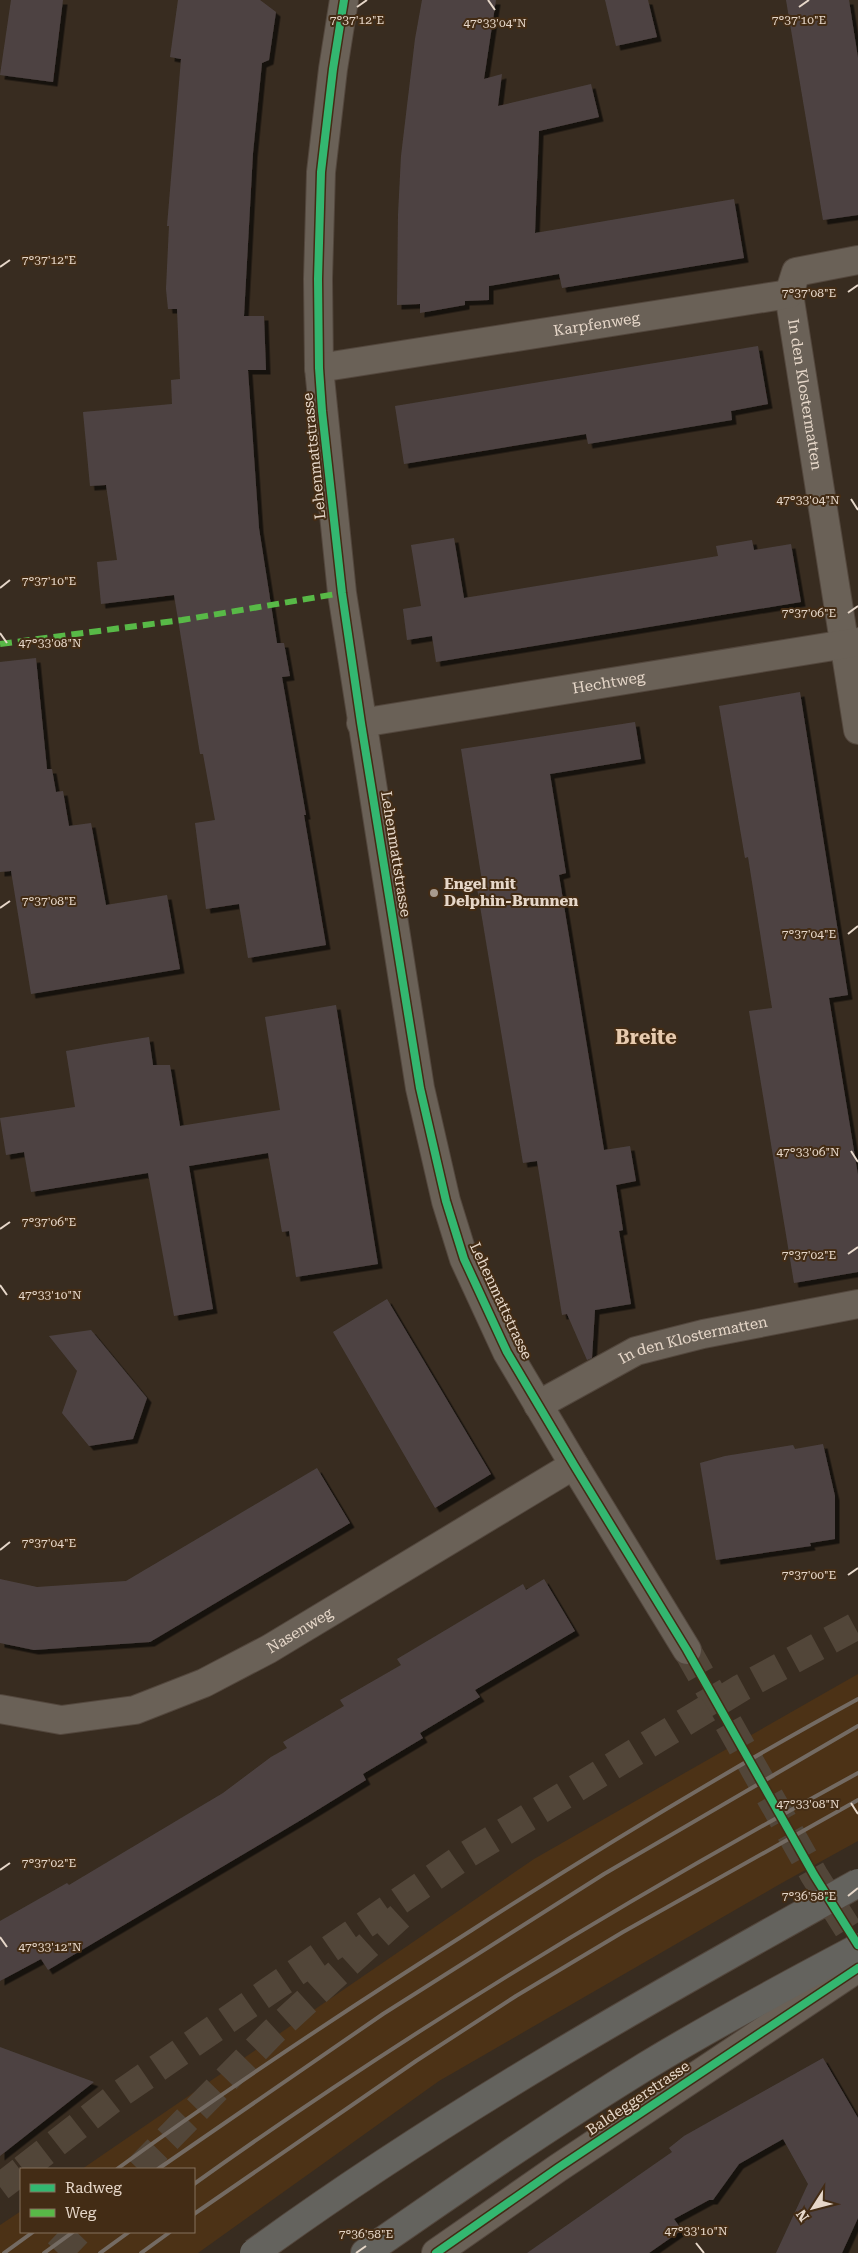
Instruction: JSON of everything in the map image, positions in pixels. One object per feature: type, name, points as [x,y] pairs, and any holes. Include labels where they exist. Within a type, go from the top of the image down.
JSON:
[{"type":"highway","points":[[254,2253],[368,2173],[554,2056],[666,1990],[858,1883]]},
{"type":"highway","points":[[365,2253],[520,2146],[646,2066],[769,1995],[858,1948]]},
{"type":"street","name":"Lehenmattstrasse","points":[[344,0],[333,69],[321,172],[318,278],[319,368],[342,594],[420,1088],[446,1201],[464,1259],[507,1352],[687,1650]]},
{"type":"street","points":[[790,294],[796,272],[858,260]]},
{"type":"street","name":"Karpfenweg","points":[[319,368],[790,294]]},
{"type":"street","name":"In den Klostermatten","points":[[790,294],[851,643],[858,730]]},
{"type":"street","name":"Hechtweg","points":[[361,723],[851,643]]},
{"type":"street","name":"In den Klostermatten","points":[[538,1404],[636,1351],[703,1334],[858,1304]]},
{"type":"street","name":"Nasenweg","points":[[0,1709],[61,1720],[135,1710],[204,1683],[270,1649],[574,1465]]},
{"type":"street","name":"Baldeggerstrasse","points":[[436,2253],[558,2168],[858,1968]]},
{"type":"shaded area","points":[[858,1674],[858,1841],[439,2081],[198,2253],[0,2253],[0,2225],[20,2212],[20,2233],[195,2233],[195,2168],[83,2168],[534,1859]]},
{"type":"building","points":[[11,0],[63,0],[53,82],[0,75]]},
{"type":"building","points":[[178,0],[260,0],[276,12],[269,60],[262,63],[253,153],[244,316],[264,316],[266,370],[248,370],[259,528],[277,643],[284,643],[290,676],[282,677],[326,945],[248,958],[239,904],[206,909],[195,823],[215,820],[203,754],[200,754],[174,595],[101,604],[97,562],[117,560],[106,485],[90,486],[83,412],[172,404],[171,380],[180,379],[177,309],[168,309],[166,289],[169,226],[167,226],[181,59],[170,57]]},
{"type":"building","points":[[422,0],[496,0],[484,79],[502,74],[498,106],[591,84],[599,117],[539,131],[535,233],[734,199],[744,258],[562,288],[559,274],[489,286],[489,300],[465,301],[465,305],[420,313],[420,304],[397,305],[401,156],[415,39]]},
{"type":"building","points":[[605,0],[648,0],[657,37],[616,46]]},
{"type":"building","points":[[786,0],[849,0],[858,58],[858,215],[823,220]]},
{"type":"building","points":[[758,346],[768,404],[731,411],[732,420],[588,444],[586,434],[404,464],[395,406]]},
{"type":"building","points":[[454,538],[464,598],[718,556],[716,546],[752,540],[754,550],[791,544],[801,602],[436,662],[432,636],[407,640],[403,609],[421,606],[411,545]]},
{"type":"building","points":[[36,658],[47,769],[52,769],[56,792],[63,791],[69,826],[91,823],[106,905],[167,895],[180,969],[31,994],[11,871],[0,872],[0,662]]},
{"type":"building","points":[[800,692],[848,995],[829,998],[858,1175],[858,1272],[794,1283],[749,1011],[772,1008],[748,857],[745,858],[719,706]]},
{"type":"building","points":[[635,722],[641,759],[550,774],[566,873],[559,875],[604,1150],[630,1146],[636,1181],[616,1185],[623,1230],[619,1231],[631,1304],[595,1310],[592,1358],[587,1360],[567,1314],[562,1315],[537,1161],[523,1163],[477,888],[483,887],[461,749]]},
{"type":"building","points":[[336,1005],[378,1264],[296,1277],[289,1231],[282,1232],[268,1153],[189,1166],[213,1309],[174,1316],[148,1173],[31,1192],[24,1152],[6,1155],[0,1118],[75,1107],[66,1051],[105,1044],[149,1037],[153,1065],[170,1065],[180,1126],[280,1110],[265,1017]]},
{"type":"building","points":[[387,1299],[491,1474],[435,1508],[333,1332]]},
{"type":"building","points":[[91,1330],[147,1398],[133,1439],[89,1446],[62,1413],[77,1371],[49,1336]]},
{"type":"building","points":[[823,1444],[835,1496],[835,1539],[810,1543],[811,1546],[716,1560],[700,1463],[725,1456],[793,1445],[795,1449]]},
{"type":"building","points":[[317,1468],[350,1523],[150,1642],[34,1650],[0,1643],[0,1579],[37,1587],[126,1581]]},
{"type":"building","points":[[544,1579],[575,1631],[475,1690],[480,1697],[420,1733],[423,1738],[363,1774],[366,1780],[306,1817],[48,1970],[41,1959],[0,1981],[0,1921],[67,1883],[69,1885],[223,1793],[271,1757],[287,1748],[283,1742],[344,1706],[340,1700],[401,1665],[397,1659],[523,1584],[526,1590]]},
{"type":"building","points":[[0,2047],[94,2082],[0,2156]]},
{"type":"building","points":[[823,2058],[858,2118],[858,2218],[842,2253],[776,2253],[808,2184],[783,2139],[739,2164],[713,2200],[709,2200],[674,2219],[682,2230],[649,2253],[527,2253],[672,2152],[669,2148],[684,2136]]},
{"type":"tunnel","points":[[24,2168],[117,2096],[463,1857],[741,1688],[858,1625]]},
{"type":"tunnel","points":[[687,1650],[814,1875],[858,1945]]},
{"type":"tunnel","points":[[139,2168],[274,2031],[400,1916]]},
{"type":"tunnel","points":[[0,2187],[20,2172]]},
{"type":"tunnel","points":[[58,2253],[77,2233]]},
{"type":"railway","points":[[118,2168],[293,2046],[519,1900],[711,1782],[858,1699]]},
{"type":"railway","points":[[159,2168],[383,2014],[604,1874],[858,1726]]},
{"type":"railway","points":[[195,2183],[355,2073],[520,1968],[687,1869],[858,1773]]},
{"type":"railway","points":[[195,2213],[416,2061],[516,1996],[623,1932],[858,1800]]},
{"type":"railway","points":[[4,2253],[32,2233]]},
{"type":"railway","points":[[44,2253],[72,2233]]},
{"type":"railway","points":[[100,2253],[128,2233]]},
{"type":"railway","points":[[141,2253],[169,2233]]},
{"type":"marked path","points":[[0,644],[182,620],[342,593]]},
{"type":"cycle path","points":[[344,0],[333,69],[321,172],[318,279],[319,368],[322,411],[342,593],[361,723],[420,1088],[446,1201],[464,1259],[507,1352],[687,1650],[814,1875],[858,1945]]},
{"type":"cycle path","points":[[436,2253],[558,2168],[858,1968]]},
{"type":"place","name":"Engel mit Delphin-Brunnen","points":[[434,893]]},
{"type":"district","name":"Breite","points":[[646,1037]]}]
